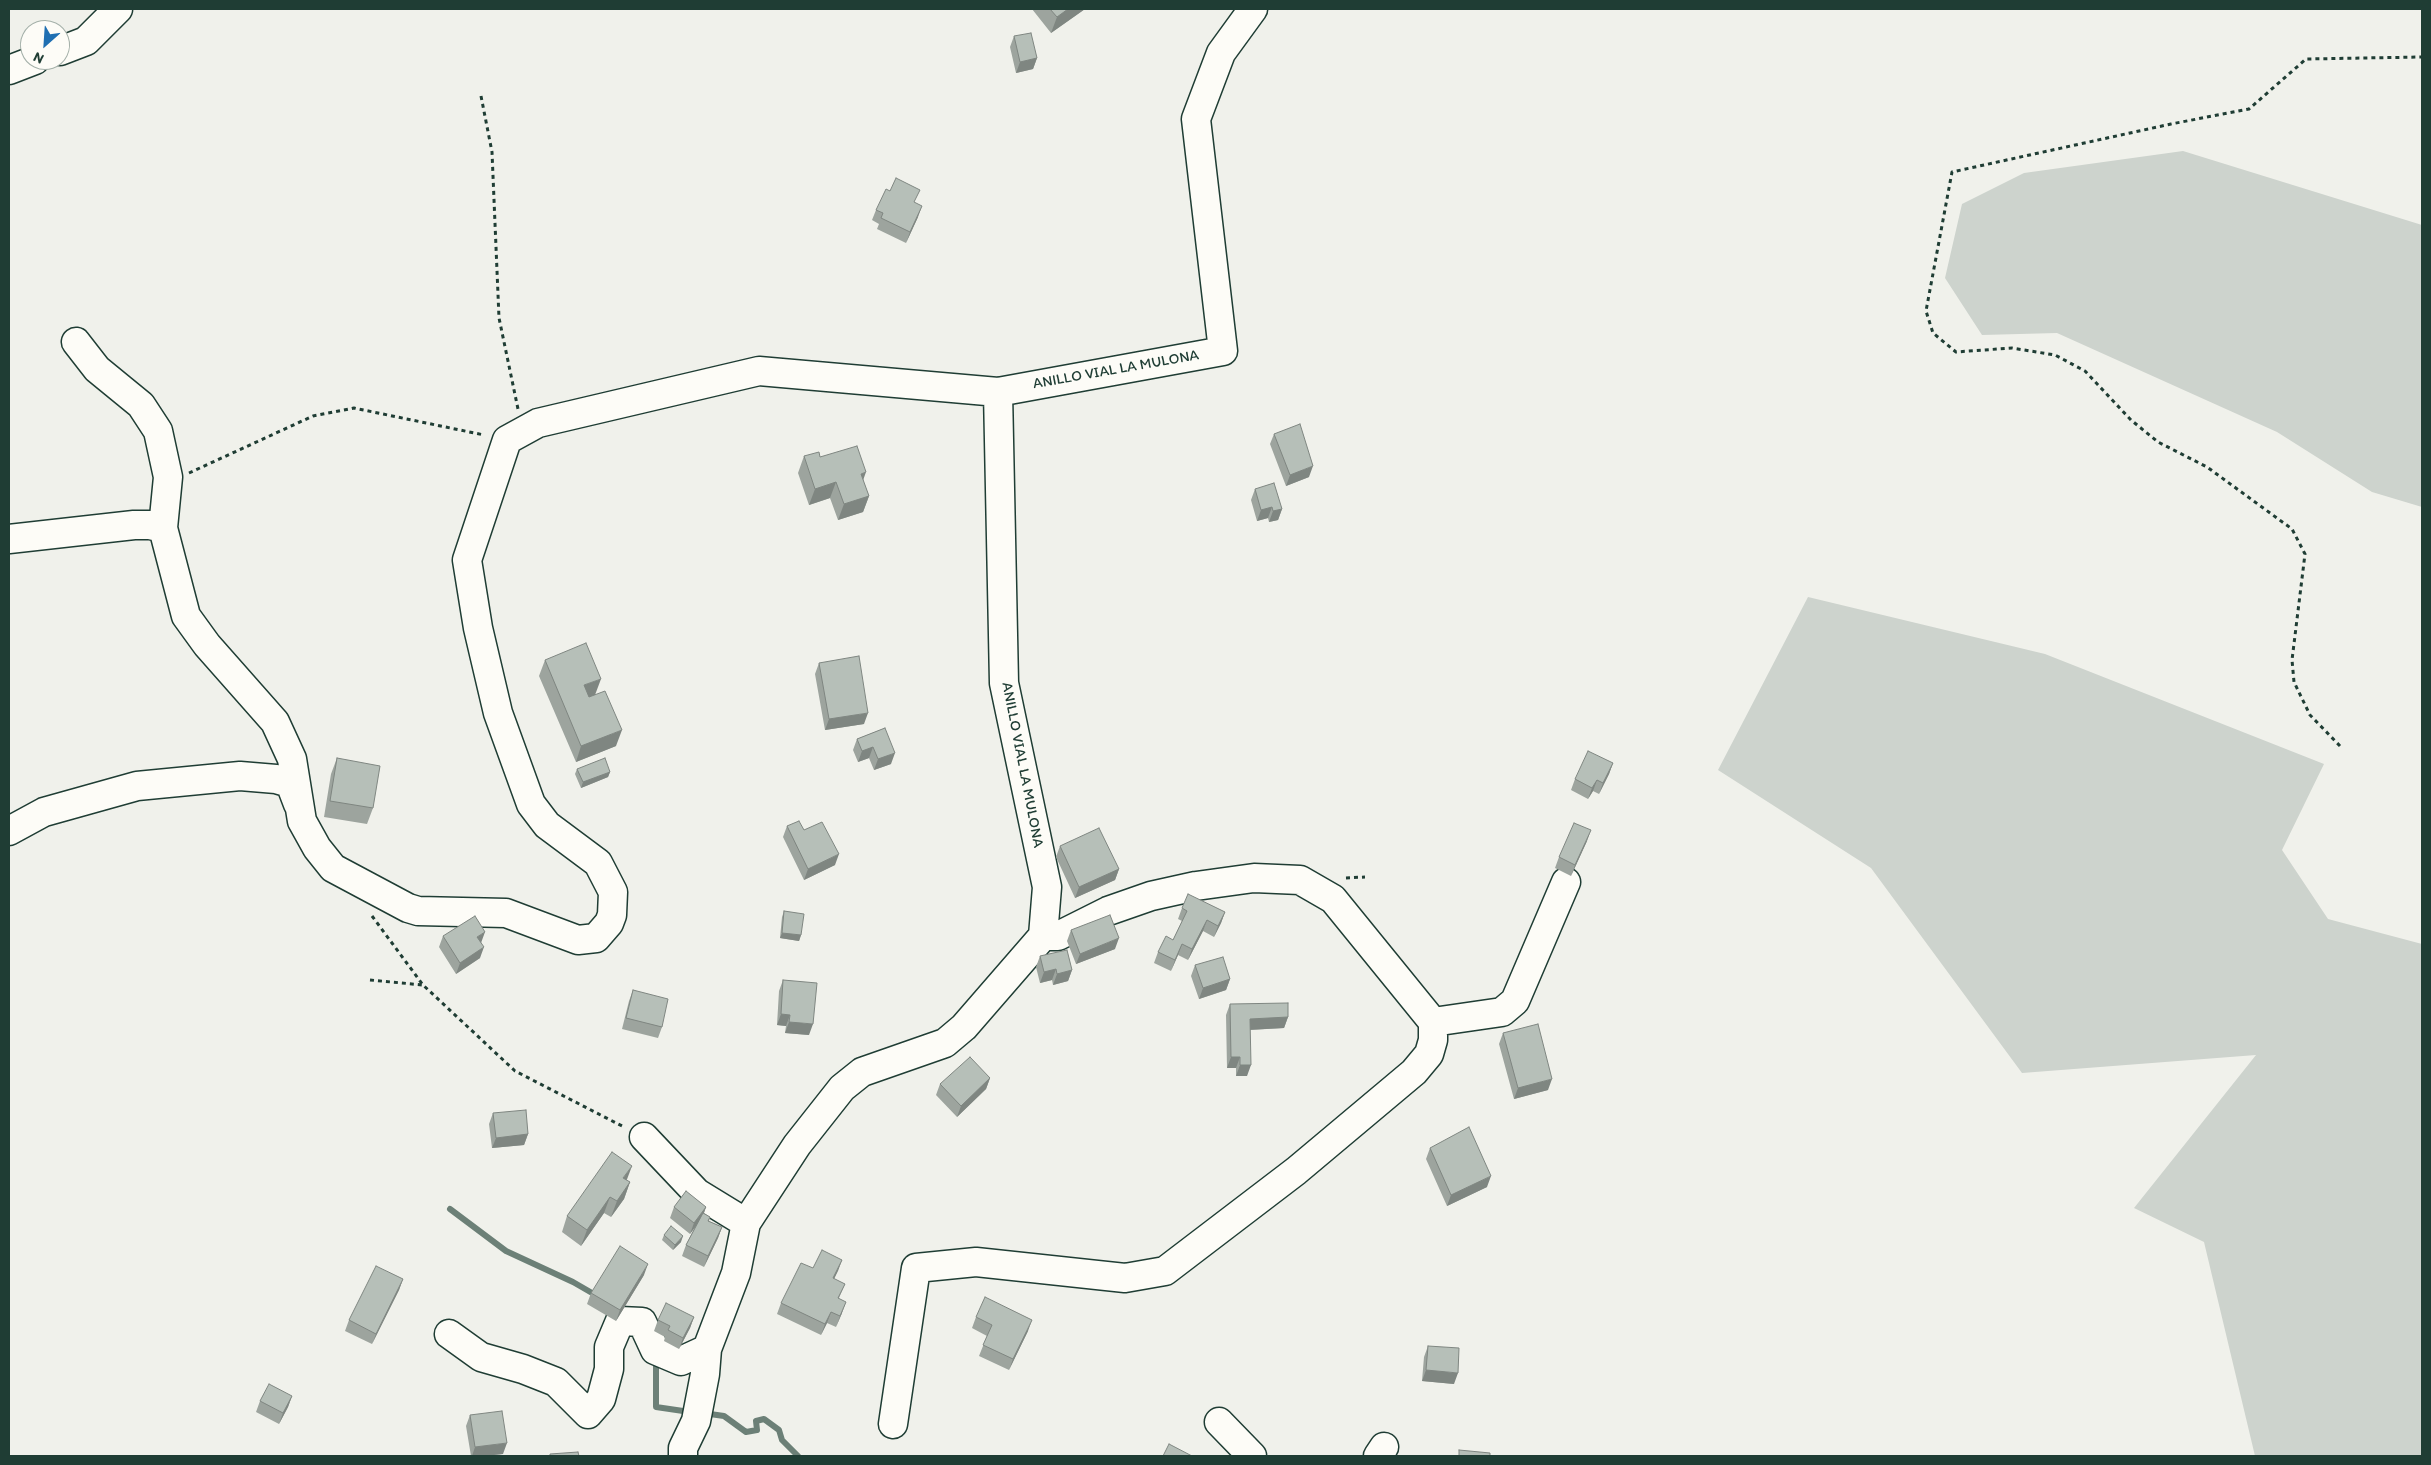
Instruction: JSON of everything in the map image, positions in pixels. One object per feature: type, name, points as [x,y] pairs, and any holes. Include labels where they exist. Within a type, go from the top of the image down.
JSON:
[{"type":"street","points":[[70,47],[86,41],[118,9]]},
{"type":"street","name":"ANILLO VIAL LA MULONA","points":[[1051,936],[1047,887],[1004,683],[998,392],[1222,351],[1196,119],[1221,53],[1253,9]]},
{"type":"street","points":[[76,342],[97,369],[141,405],[158,431],[168,477],[163,528],[186,616],[207,645],[275,722],[292,759],[302,821],[317,848],[333,868],[408,908],[418,911],[506,913],[578,940],[596,938],[609,923],[614,902],[613,892],[598,863],[547,825],[531,804],[498,713],[478,628],[467,560],[515,436],[538,424],[759,372],[998,392]]},
{"type":"street","points":[[9,539],[134,525],[163,528]]},
{"type":"street","points":[[9,831],[44,812],[137,786],[240,776],[276,779],[290,783],[298,804]]},
{"type":"street","points":[[683,1456],[683,1448],[696,1421],[705,1374],[707,1349],[736,1273],[746,1223],[797,1145],[842,1088],[862,1072],[945,1043],[964,1027],[1051,936],[1108,911],[1151,896],[1196,886],[1254,878],[1300,880],[1334,899],[1433,1022],[1433,1040],[1429,1054],[1414,1072],[1296,1171],[1165,1271],[1126,1278],[976,1262],[916,1268],[893,1424]]},
{"type":"street","points":[[1433,1022],[1502,1012],[1515,1001],[1566,882]]},
{"type":"street","points":[[996,1019],[1051,936]]},
{"type":"street","points":[[644,1137],[697,1193],[746,1223]]},
{"type":"street","points":[[449,1334],[481,1357],[523,1369],[556,1382],[588,1414],[601,1399],[609,1369],[609,1347],[620,1321],[642,1322],[655,1350],[681,1361],[707,1349]]},
{"type":"street","points":[[1219,1422],[1252,1456]]},
{"type":"path","points":[[2340,746],[2310,716],[2294,682],[2292,660],[2305,554],[2292,529],[2207,467],[2158,442],[2131,420],[2085,371],[2055,355],[2012,348],[1956,352],[1933,334],[1926,312],[1952,172],[2172,124],[2249,110],[2306,60],[2422,57]]},
{"type":"path","points":[[188,474],[313,416],[354,408],[515,436],[499,318],[492,152],[481,96]]},
{"type":"path","points":[[367,910],[423,985],[516,1071],[644,1137]]},
{"type":"path","points":[[370,980],[423,985]]},
{"type":"shaded area","points":[[2183,151],[2422,225],[2422,507],[2372,492],[2277,432],[2057,333],[1982,335],[1945,278],[1962,204],[2024,173]]},
{"type":"shaded area","points":[[1808,597],[2045,654],[2324,764],[2282,850],[2328,919],[2422,944],[2422,1456],[2255,1456],[2204,1242],[2134,1208],[2256,1055],[2022,1073],[1871,868],[1718,770]]},
{"type":"building","points":[[1050,9],[1068,9],[1057,17]]},
{"type":"building","points":[[1031,33],[1037,58],[1020,62],[1014,36]]},
{"type":"building","points":[[896,178],[920,190],[914,202],[922,206],[910,232],[881,218],[883,213],[876,210],[886,189],[890,191]]},
{"type":"building","points":[[1300,424],[1313,466],[1290,475],[1274,434]]},
{"type":"building","points":[[857,446],[866,472],[861,474],[869,496],[844,504],[836,482],[815,489],[804,456],[819,452],[820,457]]},
{"type":"building","points":[[1274,483],[1282,509],[1273,511],[1272,507],[1261,510],[1255,489]]},
{"type":"building","points":[[586,643],[601,679],[584,685],[589,697],[605,691],[622,730],[581,746],[545,660]]},
{"type":"building","points":[[859,656],[868,713],[829,719],[819,663]]},
{"type":"building","points":[[885,728],[895,753],[878,759],[873,747],[862,751],[857,739]]},
{"type":"building","points":[[1588,751],[1613,763],[1603,783],[1597,780],[1592,788],[1575,779]]},
{"type":"building","points":[[337,758],[380,766],[373,808],[330,801]]},
{"type":"building","points":[[605,758],[610,772],[583,782],[577,769]]},
{"type":"building","points":[[799,821],[804,830],[822,822],[839,854],[808,869],[787,826]]},
{"type":"building","points":[[1574,823],[1591,830],[1575,865],[1559,857]]},
{"type":"building","points":[[1099,828],[1119,869],[1079,887],[1060,846]]},
{"type":"building","points":[[1188,894],[1225,912],[1218,926],[1207,920],[1192,949],[1182,944],[1175,960],[1158,952],[1166,936],[1173,940],[1187,911],[1182,908]]},
{"type":"building","points":[[784,911],[804,914],[801,935],[782,933]]},
{"type":"building","points":[[1110,915],[1119,938],[1080,954],[1071,930]]},
{"type":"building","points":[[475,916],[485,932],[477,937],[484,947],[460,963],[443,936]]},
{"type":"building","points":[[1067,950],[1072,970],[1057,974],[1056,969],[1044,972],[1040,956]]},
{"type":"building","points":[[1223,957],[1230,979],[1203,988],[1195,965]]},
{"type":"building","points":[[783,980],[817,983],[813,1024],[789,1022],[790,1015],[781,1014]]},
{"type":"building","points":[[633,990],[668,999],[662,1027],[626,1018]]},
{"type":"building","points":[[1288,1003],[1288,1017],[1250,1019],[1251,1065],[1240,1065],[1240,1057],[1231,1057],[1230,1004]]},
{"type":"building","points":[[1538,1024],[1552,1079],[1518,1088],[1503,1033]]},
{"type":"building","points":[[970,1057],[990,1078],[961,1106],[940,1084]]},
{"type":"building","points":[[526,1110],[528,1134],[496,1138],[493,1113]]},
{"type":"building","points":[[1469,1127],[1491,1176],[1451,1195],[1430,1148]]},
{"type":"building","points":[[612,1152],[632,1166],[623,1178],[630,1182],[617,1201],[610,1197],[587,1230],[567,1216]]},
{"type":"building","points":[[686,1191],[706,1207],[694,1223],[674,1207]]},
{"type":"building","points":[[703,1213],[710,1217],[708,1221],[722,1227],[708,1256],[686,1245]]},
{"type":"building","points":[[671,1226],[683,1236],[675,1245],[664,1235]]},
{"type":"building","points":[[620,1246],[648,1264],[620,1310],[591,1293]]},
{"type":"building","points":[[822,1250],[842,1260],[833,1278],[845,1284],[838,1298],[846,1302],[840,1316],[831,1312],[825,1324],[781,1303],[801,1263],[813,1268]]},
{"type":"building","points":[[376,1266],[403,1279],[376,1334],[349,1320]]},
{"type":"building","points":[[985,1297],[1032,1320],[1013,1359],[983,1345],[992,1325],[976,1317]]},
{"type":"building","points":[[666,1303],[694,1317],[683,1338],[668,1330],[670,1326],[658,1320]]},
{"type":"building","points":[[1428,1346],[1459,1348],[1458,1373],[1426,1370]]},
{"type":"building","points":[[269,1384],[292,1396],[283,1413],[260,1401]]},
{"type":"building","points":[[502,1411],[507,1443],[475,1447],[470,1415]]},
{"type":"building","points":[[1169,1444],[1192,1456],[1163,1456]]},
{"type":"building","points":[[1459,1450],[1490,1453],[1490,1456],[1459,1456]]},
{"type":"building","points":[[578,1452],[579,1456],[550,1456],[550,1454]]},
{"type":"waterway","points":[[450,1209],[506,1251],[573,1282],[599,1297]]},
{"type":"waterway","points":[[656,1357],[656,1407],[690,1412]]},
{"type":"waterway","points":[[703,1413],[724,1416],[746,1432],[757,1430],[756,1421],[764,1419],[779,1430],[782,1440],[798,1456]]}]
